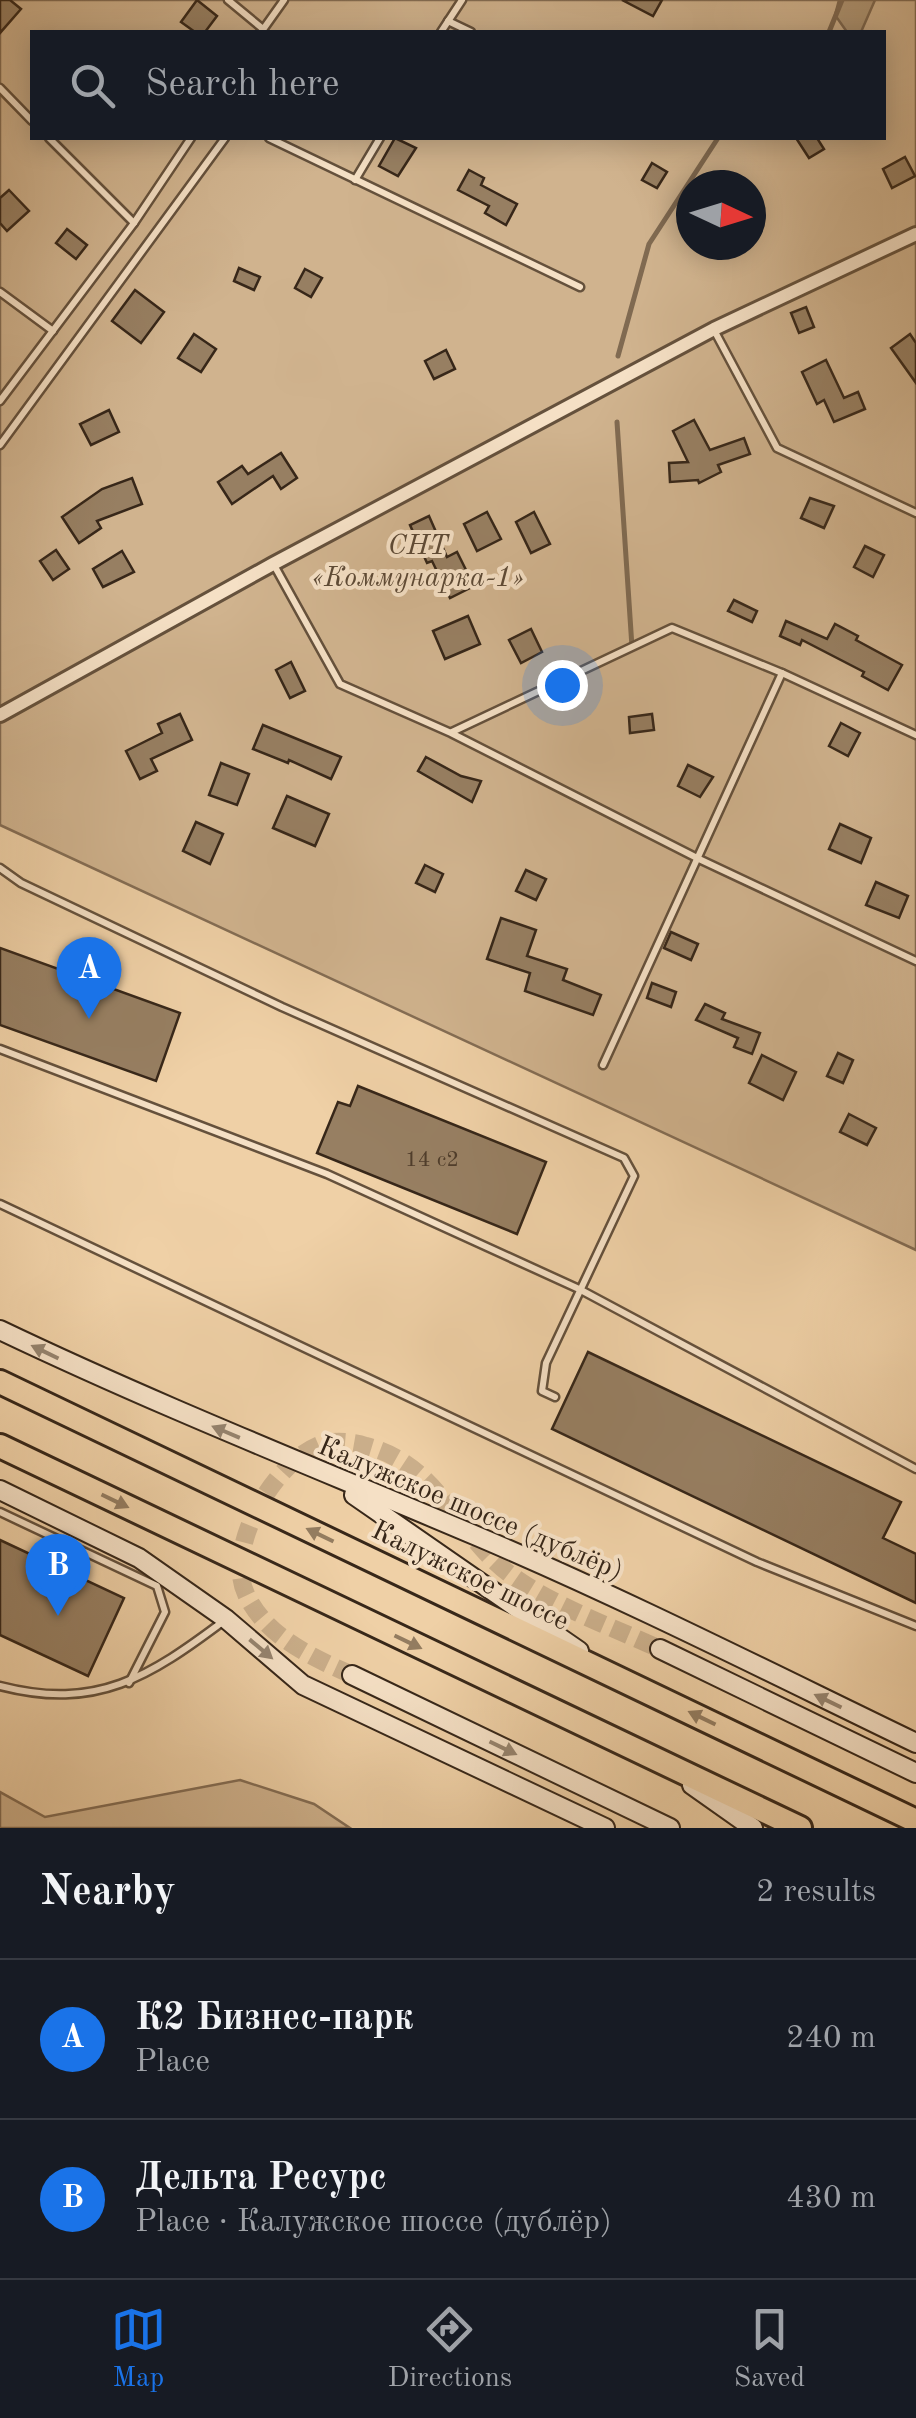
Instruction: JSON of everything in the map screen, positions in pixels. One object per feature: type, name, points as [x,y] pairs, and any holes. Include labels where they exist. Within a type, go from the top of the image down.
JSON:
[{"type":"highway","name":"Калужское шоссе","points":[[0,1382],[916,1821]]},
{"type":"highway","points":[[0,1447],[800,1828]]},
{"type":"main road","name":"Калужское шоссе (дублёр)","points":[[0,1330],[89,1373],[498,1546],[916,1743]]},
{"type":"main road","points":[[316,1470],[628,1683]]},
{"type":"main road","points":[[0,1490],[139,1558],[226,1620],[303,1684],[605,1828]]},
{"type":"main road","points":[[660,1649],[916,1772]]},
{"type":"main road","points":[[352,1675],[670,1828]]},
{"type":"main road","points":[[658,1762],[753,1828]]},
{"type":"street","points":[[0,715],[714,328],[916,234]]},
{"type":"lane","points":[[228,0],[261,30]]},
{"type":"lane","points":[[263,30],[284,0]]},
{"type":"lane","points":[[443,30],[462,0]]},
{"type":"lane","points":[[448,21],[467,30]]},
{"type":"lane","points":[[0,88],[30,119]]},
{"type":"lane","points":[[51,140],[134,222]]},
{"type":"lane","points":[[0,401],[134,222],[190,140]]},
{"type":"lane","points":[[0,446],[224,140]]},
{"type":"lane","points":[[273,140],[580,287]]},
{"type":"lane","points":[[355,180],[379,140]]},
{"type":"lane","points":[[0,292],[52,331]]},
{"type":"lane","points":[[714,328],[778,448],[916,514]]},
{"type":"lane","points":[[274,564],[340,684],[451,733],[699,859],[916,960]]},
{"type":"lane","points":[[451,733],[672,628],[916,734]]},
{"type":"lane","points":[[603,1064],[782,673]]},
{"type":"lane","points":[[0,868],[20,882],[282,1008],[624,1158],[634,1176],[546,1363],[542,1391],[555,1396]]},
{"type":"lane","points":[[0,1049],[327,1174],[578,1289],[916,1468]]},
{"type":"lane","points":[[0,1204],[757,1562],[916,1626]]},
{"type":"lane","points":[[0,1512],[157,1586],[165,1612],[129,1683]]},
{"type":"lane","points":[[0,1686],[72,1696],[129,1683],[187,1649],[226,1620]]},
{"type":"green space","name":"СНТ «Коммунарка-1»","points":[[0,0],[916,0],[916,1250],[0,825]]},
{"type":"green space","points":[[240,1780],[314,1804],[350,1828],[0,1828],[0,1792],[45,1817]]},
{"type":"shaded area","points":[[839,0],[875,0],[862,30],[846,30],[835,15]]},
{"type":"building","points":[[0,0],[10,0],[21,9],[0,33]]},
{"type":"building","points":[[197,0],[217,16],[206,30],[192,30],[181,22]]},
{"type":"building","points":[[622,0],[662,0],[653,16]]},
{"type":"building","points":[[394,140],[416,148],[398,176],[379,166]]},
{"type":"building","points":[[797,140],[818,140],[824,149],[809,158]]},
{"type":"building","points":[[905,157],[915,176],[892,188],[883,169]]},
{"type":"building","points":[[652,163],[667,172],[657,188],[642,180]]},
{"type":"building","points":[[469,170],[484,178],[481,185],[517,204],[506,225],[485,213],[489,206],[458,190]]},
{"type":"building","points":[[9,190],[29,211],[7,231],[0,223],[0,198]]},
{"type":"building","points":[[67,229],[87,245],[76,259],[56,243]]},
{"type":"building","points":[[239,268],[260,277],[254,290],[234,281]]},
{"type":"building","points":[[305,269],[322,278],[311,297],[295,288]]},
{"type":"building","points":[[135,290],[164,312],[141,343],[112,321]]},
{"type":"building","points":[[806,307],[814,327],[799,333],[791,313]]},
{"type":"building","points":[[194,334],[216,349],[201,372],[178,358]]},
{"type":"building","points":[[910,334],[916,343],[916,383],[891,348]]},
{"type":"building","points":[[446,350],[455,369],[434,379],[425,361]]},
{"type":"building","points":[[826,360],[844,398],[858,392],[865,409],[834,422],[824,400],[817,404],[802,372]]},
{"type":"building","points":[[109,410],[119,432],[91,445],[80,424]]},
{"type":"building","points":[[694,420],[710,450],[744,438],[750,454],[718,465],[721,472],[699,483],[670,482],[669,463],[688,462],[673,431]]},
{"type":"building","points":[[281,453],[297,478],[281,489],[273,476],[232,504],[218,482],[242,466],[248,474]]},
{"type":"building","points":[[132,478],[142,504],[97,521],[101,528],[79,543],[62,517],[102,489]]},
{"type":"building","points":[[810,498],[834,506],[824,528],[801,518]]},
{"type":"building","points":[[487,512],[501,539],[477,551],[464,524]]},
{"type":"building","points":[[534,512],[550,544],[531,553],[516,522]]},
{"type":"building","points":[[429,516],[447,557],[457,552],[474,586],[450,598],[432,561],[427,563],[410,525]]},
{"type":"building","points":[[865,546],[884,555],[873,577],[854,567]]},
{"type":"building","points":[[56,550],[69,569],[53,580],[40,561]]},
{"type":"building","points":[[122,551],[134,572],[103,587],[93,569]]},
{"type":"building","points":[[734,600],[757,611],[752,622],[728,611]]},
{"type":"building","points":[[468,616],[480,644],[445,659],[433,631]]},
{"type":"building","points":[[786,621],[827,639],[835,624],[902,665],[888,690],[862,676],[864,672],[802,640],[800,645],[780,636]]},
{"type":"building","points":[[531,629],[542,652],[521,663],[509,640]]},
{"type":"building","points":[[291,662],[305,691],[290,698],[276,670]]},
{"type":"building","points":[[180,714],[192,740],[151,759],[157,771],[140,779],[126,751],[162,733],[158,724]]},
{"type":"building","points":[[652,714],[654,730],[630,733],[629,717]]},
{"type":"building","points":[[841,723],[860,733],[848,756],[829,746]]},
{"type":"building","points":[[263,725],[341,757],[331,779],[253,749]]},
{"type":"building","points":[[426,757],[461,776],[481,781],[472,802],[418,771]]},
{"type":"building","points":[[221,763],[249,774],[237,805],[209,795]]},
{"type":"building","points":[[688,765],[713,777],[700,797],[678,786]]},
{"type":"building","points":[[287,796],[329,814],[315,846],[273,828]]},
{"type":"building","points":[[196,822],[223,834],[210,864],[183,851]]},
{"type":"building","points":[[840,824],[871,838],[861,863],[829,849]]},
{"type":"building","points":[[425,865],[443,874],[435,892],[416,883]]},
{"type":"building","points":[[526,870],[546,879],[536,900],[516,891]]},
{"type":"building","points":[[876,882],[908,896],[899,918],[866,905]]},
{"type":"building","points":[[501,918],[536,930],[527,956],[567,969],[563,980],[601,995],[593,1015],[525,991],[530,973],[487,959]]},
{"type":"building","points":[[671,932],[698,944],[691,960],[664,948]]},
{"type":"building","points":[[0,948],[180,1013],[156,1081],[0,1025]]},
{"type":"building","points":[[652,983],[676,992],[671,1007],[647,998]]},
{"type":"building","points":[[705,1004],[725,1013],[722,1019],[760,1033],[752,1054],[734,1047],[738,1038],[696,1020]]},
{"type":"building","points":[[838,1053],[853,1060],[843,1083],[827,1076]]},
{"type":"building","points":[[762,1055],[796,1072],[783,1100],[749,1083]]},
{"type":"building","points":[[358,1086],[546,1162],[517,1234],[317,1153],[338,1102],[350,1106]]},
{"type":"building","points":[[849,1114],[876,1128],[867,1145],[840,1132]]},
{"type":"building","points":[[588,1352],[901,1502],[883,1538],[916,1554],[916,1603],[552,1429]]},
{"type":"building","points":[[0,1540],[124,1598],[88,1676],[0,1635]]},
{"type":"waterway","points":[[830,30],[842,0]]},
{"type":"waterway","points":[[618,356],[649,244],[717,140]]},
{"type":"waterway","points":[[617,422],[632,647]]},
{"type":"tunnel","points":[[352,1675],[306,1653],[278,1634],[255,1609],[241,1575],[248,1530],[271,1487],[304,1453],[333,1442],[366,1446],[412,1468],[511,1575],[564,1606],[660,1649]]},
{"type":"place","name":"К2 Бизнес-парк","points":[[89,1019]]},
{"type":"place","name":"Дельта Ресурс","points":[[58,1616]]}]
